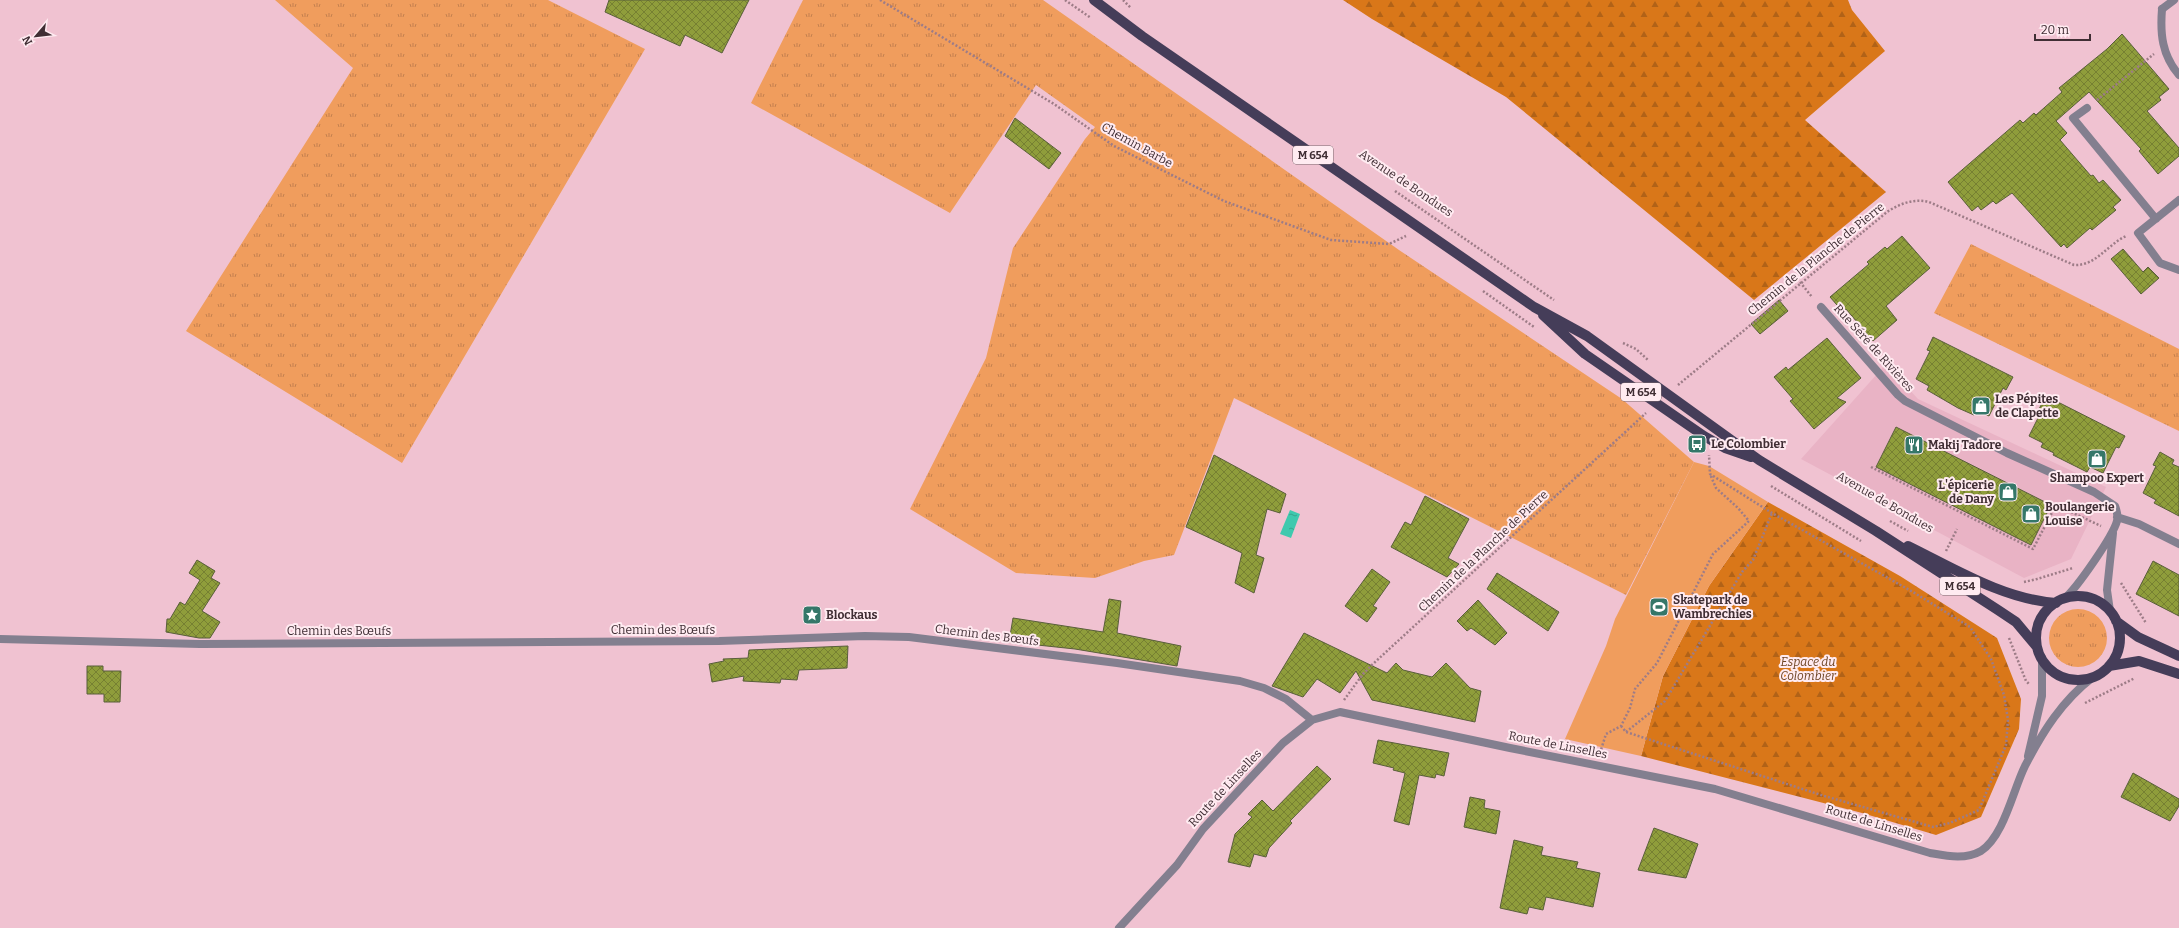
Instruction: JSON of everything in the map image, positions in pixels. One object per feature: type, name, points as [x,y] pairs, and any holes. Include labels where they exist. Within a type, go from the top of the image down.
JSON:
[{"type":"main road","name":"M 654","points":[[1094,0],[1159,48],[1534,307],[1587,336],[1759,460],[2010,617],[2038,647]]},
{"type":"main road","points":[[1099,0],[1106,10]]},
{"type":"main road","name":"M 654","points":[[1534,307],[1585,354],[1709,440],[1725,448],[1759,460]]},
{"type":"main road","name":"M 654","points":[[1876,532],[2008,593],[2032,600],[2060,601]]},
{"type":"main road","points":[[2075,596],[2089,598],[2099,602],[2110,611],[2116,622],[2120,643],[2116,656],[2109,666],[2093,677],[2078,680],[2064,677],[2051,670],[2042,658],[2036,636],[2045,612],[2060,601],[2075,596]]},
{"type":"main road","points":[[2116,622],[2138,637],[2179,656]]},
{"type":"main road","points":[[2109,666],[2139,661],[2179,674]]},
{"type":"street","points":[[2174,0],[2162,9],[2163,47],[2169,60],[2179,75]]},
{"type":"street","points":[[2087,108],[2073,118],[2156,219]]},
{"type":"street","points":[[2179,200],[2138,233],[2160,263],[2179,270]]},
{"type":"street","name":"Rue Séré de Rivières","points":[[1821,307],[1898,395],[1905,401],[2007,453],[2100,495],[2115,506],[2117,517]]},
{"type":"street","points":[[2110,611],[2107,590],[2113,530],[2117,517],[2139,524],[2179,544]]},
{"type":"street","points":[[2060,601],[2076,587],[2113,530]]},
{"type":"street","name":"Chemin des Bœufs","points":[[0,639],[200,644],[719,641],[866,636],[908,637],[1117,663],[1240,681],[1275,693],[1295,705],[1312,720]]},
{"type":"street","name":"Route de Linselles","points":[[2025,766],[2042,696],[2042,658]]},
{"type":"street","name":"Route de Linselles","points":[[1119,928],[1177,865],[1203,829],[1283,743],[1312,720],[1340,712],[1715,789],[1930,853],[1961,857],[1981,850],[1989,843],[2001,824],[2025,766],[2058,711],[2076,690],[2093,677]]},
{"type":"path","name":"Chemin Barbe","points":[[880,0],[1054,104],[1114,146],[1224,202],[1331,240],[1389,244],[1406,236]]},
{"type":"path","points":[[1123,0],[1136,13]]},
{"type":"path","points":[[2087,108],[2163,47]]},
{"type":"path","name":"Avenue de Bondues","points":[[1388,187],[1557,302]]},
{"type":"path","name":"Chemin de la Planche de Pierre","points":[[1683,404],[1689,397],[1676,386],[1800,282],[1887,212],[1910,202],[1929,202],[2074,265],[2087,264],[2124,236],[2138,233]]},
{"type":"path","points":[[1800,282],[1821,307]]},
{"type":"path","points":[[1616,339],[1636,350],[1653,365]]},
{"type":"path","name":"Chemin de la Planche de Pierre","points":[[1340,712],[1349,692],[1363,674],[1648,412]]},
{"type":"path","points":[[1703,450],[1715,458]]},
{"type":"path","points":[[1599,766],[1601,748],[1606,734],[1621,726],[1630,708],[1635,689],[1657,663],[1713,554],[1749,521],[1738,508],[1716,488],[1710,474],[1709,454]]},
{"type":"path","points":[[1871,467],[2033,549],[2056,505],[2096,524],[2113,530]]},
{"type":"path","points":[[1621,726],[1626,732],[1821,795],[1933,827],[1950,823],[1979,810],[2006,745],[2008,720],[2004,696],[1991,659],[1970,627],[1913,592],[1772,513],[1710,474]]},
{"type":"path","points":[[1767,483],[1868,544]]},
{"type":"path","points":[[1626,732],[1664,701],[1742,572],[1753,560],[1772,513]]},
{"type":"path","name":"Avenue de Bondues","points":[[1885,518],[1912,534]]},
{"type":"path","points":[[1946,552],[1957,529]]},
{"type":"path","name":"Avenue de Bondues","points":[[1939,548],[1953,554]]},
{"type":"path","points":[[2019,581],[2027,582],[2077,567]]},
{"type":"path","points":[[2119,579],[2141,618],[2147,625]]},
{"type":"path","points":[[2008,634],[2026,681],[2032,687]]},
{"type":"path","points":[[2080,702],[2086,703],[2134,678]]},
{"type":"shaded area","points":[[1886,364],[1918,399],[2106,487],[2071,559],[2024,578],[1801,459]]},
{"type":"green space","points":[[275,0],[548,0],[645,49],[402,463],[186,331],[353,68]]},
{"type":"green space","points":[[803,0],[1043,0],[1399,250],[1622,399],[1694,462],[1626,595],[1234,398],[1174,555],[1144,561],[1095,578],[1016,573],[910,509],[986,358],[1013,248],[1085,139],[1095,127],[1036,85],[950,213],[751,103]]},
{"type":"green space","points":[[1343,0],[1848,0],[1852,10],[1885,51],[1805,120],[1886,192],[1754,300],[1506,97],[1372,19]]},
{"type":"green space","points":[[1971,244],[2179,349],[2179,431],[1934,313]]},
{"type":"green space","name":"Skatepark de Wambrechies","points":[[1694,462],[1709,466],[1768,502],[1709,586],[1663,676],[1641,756],[1565,739],[1606,646],[1615,619]]},
{"type":"green space","name":"Espace du Colombier","points":[[1768,502],[1900,576],[1997,638],[2021,699],[2019,729],[1981,817],[1936,835],[1862,813],[1641,756],[1663,676],[1709,586]]},
{"type":"green space","points":[[2072,609],[2084,609],[2099,617],[2107,632],[2107,644],[2099,659],[2084,667],[2072,667],[2057,659],[2049,644],[2049,632],[2057,617]]},
{"type":"water","points":[[1290,510],[1300,514],[1291,538],[1280,534]]},
{"type":"building","points":[[609,0],[749,0],[722,53],[685,35],[680,46],[605,12]]},
{"type":"building","points":[[2122,34],[2169,89],[2159,97],[2161,100],[2147,111],[2179,148],[2179,156],[2158,174],[2139,151],[2141,149],[2089,92],[2056,121],[2067,133],[2060,140],[2091,176],[2093,175],[2099,183],[2103,180],[2121,200],[2113,207],[2116,210],[2092,230],[2090,228],[2067,248],[2064,244],[2061,247],[2012,193],[1996,204],[1993,201],[1981,210],[1978,206],[1972,211],[1948,182],[2020,120],[2023,123],[2034,113],[2036,115],[2062,92],[2059,88],[2107,49]]},
{"type":"building","points":[[1015,118],[1061,153],[1049,169],[1005,136]]},
{"type":"building","points":[[1902,236],[1930,268],[1886,306],[1897,320],[1873,341],[1846,309],[1843,312],[1830,297],[1869,264],[1867,262],[1885,247],[1887,249]]},
{"type":"building","points":[[2123,249],[2143,272],[2148,267],[2159,278],[2141,294],[2111,259]]},
{"type":"building","points":[[1779,300],[1788,311],[1760,334],[1751,324]]},
{"type":"building","points":[[1933,337],[2013,377],[2006,390],[2003,388],[1989,416],[1977,410],[1974,415],[1958,408],[1927,390],[1929,386],[1916,379],[1930,351],[1927,350]]},
{"type":"building","points":[[1827,338],[1861,378],[1837,398],[1846,402],[1814,429],[1790,401],[1793,399],[1774,377],[1786,367],[1788,370]]},
{"type":"building","points":[[2046,396],[2125,436],[2119,448],[2116,447],[2103,473],[2090,467],[2087,472],[2053,455],[2054,453],[2041,447],[2043,443],[2029,436],[2042,410],[2039,409]]},
{"type":"building","points":[[1896,427],[2051,505],[2031,545],[1876,467]]},
{"type":"building","points":[[2160,452],[2174,460],[2172,464],[2179,467],[2179,516],[2154,503],[2156,500],[2143,493],[2156,466],[2153,465]]},
{"type":"building","points":[[1214,455],[1286,494],[1280,513],[1267,509],[1256,555],[1264,558],[1254,593],[1235,583],[1242,553],[1186,527]]},
{"type":"building","points":[[1425,496],[1469,519],[1448,558],[1459,564],[1447,577],[1391,547],[1405,522],[1411,525]]},
{"type":"building","points":[[197,560],[215,571],[211,578],[220,583],[202,611],[220,622],[210,638],[199,638],[166,632],[167,619],[170,619],[180,602],[185,605],[200,580],[189,573]]},
{"type":"building","points":[[2153,561],[2179,575],[2179,616],[2136,594]]},
{"type":"building","points":[[1372,569],[1390,582],[1373,606],[1377,608],[1367,622],[1345,606]]},
{"type":"building","points":[[1497,573],[1559,612],[1548,631],[1487,589]]},
{"type":"building","points":[[1109,599],[1121,601],[1117,633],[1181,646],[1177,666],[1075,649],[1009,642],[1013,618],[1103,632]]},
{"type":"building","points":[[1478,600],[1507,633],[1495,645],[1471,628],[1467,631],[1457,621]]},
{"type":"building","points":[[1304,633],[1387,673],[1396,663],[1403,670],[1432,677],[1446,663],[1470,688],[1481,691],[1475,722],[1372,700],[1356,671],[1340,693],[1317,679],[1303,697],[1272,686]]},
{"type":"building","points":[[848,646],[847,668],[799,670],[797,680],[781,679],[780,683],[743,681],[744,676],[712,682],[709,664],[724,661],[723,659],[748,658],[749,650]]},
{"type":"building","points":[[87,666],[103,666],[103,671],[121,671],[120,702],[104,702],[104,694],[87,694]]},
{"type":"building","points":[[1378,740],[1449,753],[1444,776],[1436,774],[1435,778],[1419,775],[1409,825],[1394,821],[1405,773],[1393,770],[1394,768],[1373,763]]},
{"type":"building","points":[[1317,766],[1331,779],[1290,821],[1292,823],[1269,848],[1266,857],[1254,854],[1250,867],[1228,862],[1235,834],[1252,817],[1248,814],[1262,800],[1273,811]]},
{"type":"building","points":[[2133,773],[2179,799],[2179,806],[2170,821],[2121,797]]},
{"type":"building","points":[[1470,797],[1485,800],[1484,808],[1500,811],[1496,834],[1464,827]]},
{"type":"building","points":[[1654,828],[1698,844],[1686,878],[1638,870]]},
{"type":"building","points":[[1514,840],[1543,847],[1541,855],[1578,862],[1576,868],[1600,873],[1593,907],[1546,897],[1543,910],[1529,907],[1527,914],[1500,908]]},
{"type":"place","name":"Les Pépites de Clapette","points":[[1981,406]]},
{"type":"place","name":"Le Colombier","points":[[1697,444]]},
{"type":"place","name":"Makij Tadore","points":[[1914,445]]},
{"type":"place","name":"Shampoo Expert","points":[[2097,459]]},
{"type":"place","name":"L'épicerie de Dany","points":[[2008,492]]},
{"type":"place","name":"Boulangerie Louise","points":[[2031,514]]},
{"type":"place","name":"Skatepark de Wambrechies","points":[[1659,607]]},
{"type":"place","name":"Blockaus","points":[[812,615]]}]
